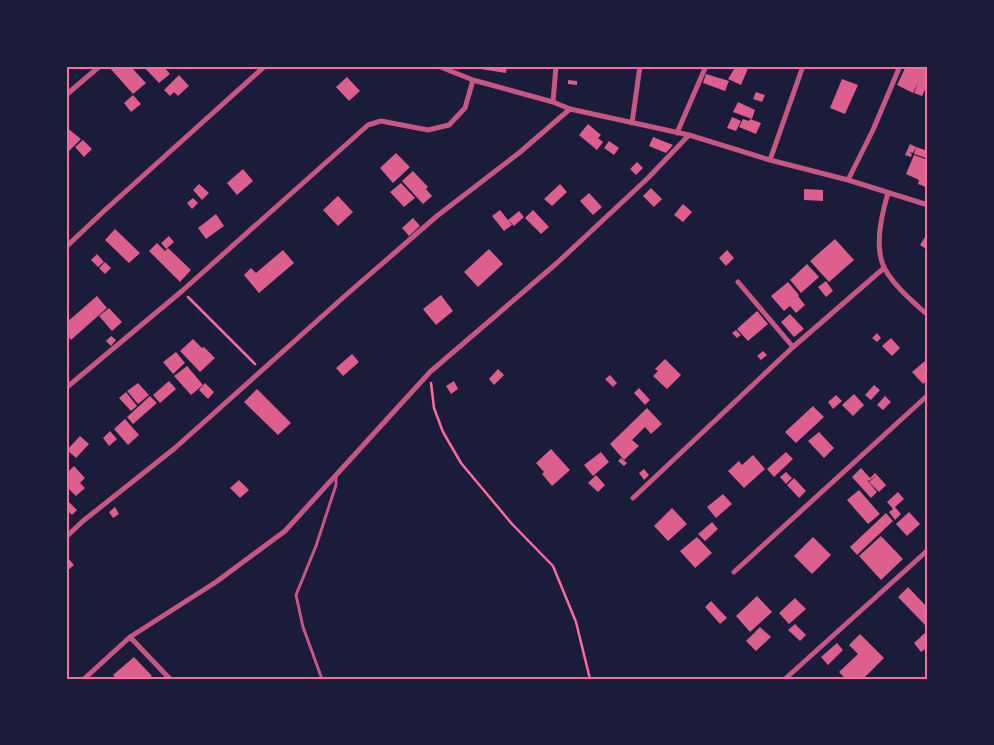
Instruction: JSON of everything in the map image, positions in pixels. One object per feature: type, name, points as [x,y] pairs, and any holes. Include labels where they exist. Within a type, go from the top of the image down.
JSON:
[{"type":"street","points":[[66,95],[100,66]]},
{"type":"street","points":[[66,247],[265,66]]},
{"type":"street","points":[[438,66],[473,80],[553,102],[570,109],[689,135],[770,160],[848,180],[928,205]]},
{"type":"street","points":[[553,102],[556,66]]},
{"type":"street","points":[[632,123],[640,66]]},
{"type":"street","points":[[677,133],[706,66]]},
{"type":"street","points":[[770,160],[803,66]]},
{"type":"street","points":[[848,180],[873,130],[900,66]]},
{"type":"street","points":[[66,388],[182,291],[368,125],[381,121],[428,130],[449,125],[465,108],[473,80]]},
{"type":"street","points":[[66,537],[83,521],[175,448],[437,216],[518,153],[570,109]]},
{"type":"street","points":[[84,679],[130,637],[216,582],[285,531],[430,372],[557,263],[648,178],[689,135]]},
{"type":"street","points":[[888,193],[880,229],[881,261],[884,268],[906,297],[928,315]]},
{"type":"street","points":[[633,498],[793,347],[884,268]]},
{"type":"street","points":[[738,282],[793,347]]},
{"type":"street","points":[[734,572],[928,395]]},
{"type":"street","points":[[785,679],[928,550]]},
{"type":"street","points":[[130,637],[170,679]]},
{"type":"lane","points":[[322,679],[303,627],[296,595],[316,546],[336,485],[336,474]]},
{"type":"path","points":[[182,291],[261,370]]},
{"type":"path","points":[[430,372],[434,408],[443,432],[461,463],[512,524],[553,566],[576,622],[590,679]]},
{"type":"building","points":[[110,66],[130,66],[146,83],[133,94]]},
{"type":"building","points":[[143,66],[163,66],[170,74],[159,83]]},
{"type":"building","points":[[480,66],[507,66],[506,73],[480,69]]},
{"type":"building","points":[[736,66],[749,66],[741,85],[728,79]]},
{"type":"building","points":[[906,66],[928,68],[928,83],[922,96],[914,93],[919,81],[913,93],[897,85]]},
{"type":"building","points":[[706,74],[729,81],[725,91],[703,83]]},
{"type":"building","points":[[179,75],[189,86],[178,96],[174,92],[170,96],[164,90]]},
{"type":"building","points":[[347,77],[360,91],[349,101],[336,87]]},
{"type":"building","points":[[842,79],[858,85],[845,114],[830,108]]},
{"type":"building","points":[[568,80],[577,81],[577,85],[568,84]]},
{"type":"building","points":[[756,92],[765,95],[762,102],[753,99]]},
{"type":"building","points":[[133,95],[141,104],[131,112],[124,103]]},
{"type":"building","points":[[738,102],[755,110],[752,119],[733,112]]},
{"type":"building","points":[[732,117],[741,121],[736,131],[727,128]]},
{"type":"building","points":[[743,119],[749,121],[750,119],[761,123],[756,134],[739,127]]},
{"type":"building","points":[[588,124],[601,135],[598,138],[603,142],[597,150],[579,135]]},
{"type":"building","points":[[66,127],[81,139],[66,154]]},
{"type":"building","points":[[653,137],[673,145],[666,153],[649,146]]},
{"type":"building","points":[[83,140],[92,149],[84,157],[75,147]]},
{"type":"building","points":[[609,141],[619,148],[614,155],[604,148]]},
{"type":"building","points":[[910,144],[916,147],[913,153],[909,152],[912,154],[911,157],[905,155]]},
{"type":"building","points":[[916,147],[928,151],[926,158],[914,154]]},
{"type":"building","points":[[396,153],[410,167],[393,183],[380,168]]},
{"type":"building","points":[[914,155],[928,160],[928,188],[918,184],[919,180],[906,174]]},
{"type":"building","points":[[637,162],[643,168],[636,175],[630,169]]},
{"type":"building","points":[[243,169],[253,181],[237,195],[227,183]]},
{"type":"building","points":[[413,171],[428,187],[426,189],[432,196],[423,204],[402,181]]},
{"type":"building","points":[[401,183],[415,198],[404,207],[390,192]]},
{"type":"building","points":[[199,184],[209,193],[202,200],[193,190]]},
{"type":"building","points":[[560,184],[567,192],[552,206],[544,199]]},
{"type":"building","points":[[651,188],[662,199],[654,207],[643,196]]},
{"type":"building","points":[[804,189],[823,190],[823,201],[804,200]]},
{"type":"building","points":[[589,193],[602,207],[593,215],[580,201]]},
{"type":"building","points":[[338,196],[353,212],[338,226],[323,210]]},
{"type":"building","points":[[193,198],[198,203],[192,209],[187,203]]},
{"type":"building","points":[[683,204],[692,212],[683,222],[674,215]]},
{"type":"building","points":[[500,210],[512,225],[504,231],[492,216]]},
{"type":"building","points":[[533,210],[549,227],[541,234],[525,218]]},
{"type":"building","points":[[519,211],[524,217],[514,226],[508,220]]},
{"type":"building","points":[[216,214],[224,226],[206,239],[198,228]]},
{"type":"building","points":[[413,218],[420,226],[409,236],[402,228]]},
{"type":"building","points":[[115,229],[140,253],[129,263],[105,240]]},
{"type":"building","points":[[169,236],[174,242],[166,249],[161,243]]},
{"type":"building","points":[[925,237],[928,239],[928,250],[920,245]]},
{"type":"building","points":[[835,239],[854,260],[829,282],[810,261]]},
{"type":"building","points":[[157,243],[165,251],[168,248],[191,270],[180,282],[149,251]]},
{"type":"building","points":[[489,249],[503,264],[478,287],[464,272]]},
{"type":"building","points":[[283,250],[294,263],[259,293],[244,275],[251,268],[256,273]]},
{"type":"building","points":[[727,250],[734,258],[726,266],[719,258]]},
{"type":"building","points":[[97,254],[104,262],[98,267],[91,260]]},
{"type":"building","points":[[105,262],[111,268],[105,274],[99,268]]},
{"type":"building","points":[[807,264],[819,277],[801,293],[790,280]]},
{"type":"building","points":[[826,281],[833,291],[826,297],[818,287]]},
{"type":"building","points":[[788,282],[805,305],[796,313],[790,306],[784,311],[771,296]]},
{"type":"building","points":[[441,295],[453,311],[436,325],[423,309]]},
{"type":"building","points":[[97,296],[107,308],[71,340],[66,334],[66,323]]},
{"type":"building","points":[[109,308],[122,322],[112,331],[99,316]]},
{"type":"building","points":[[757,311],[768,324],[748,341],[737,329]]},
{"type":"building","points":[[790,314],[804,329],[794,337],[781,322]]},
{"type":"building","points":[[736,330],[741,335],[737,338],[732,333]]},
{"type":"building","points":[[877,333],[881,338],[877,342],[872,338]]},
{"type":"building","points":[[111,336],[116,340],[111,346],[106,341]]},
{"type":"building","points":[[891,338],[900,348],[892,356],[882,346]]},
{"type":"building","points":[[193,339],[215,358],[200,372],[180,351]]},
{"type":"building","points":[[763,351],[767,355],[761,360],[757,356]]},
{"type":"building","points":[[176,352],[185,363],[173,374],[163,362]]},
{"type":"building","points":[[352,354],[359,362],[343,376],[336,368]]},
{"type":"building","points":[[665,359],[681,375],[667,389],[653,376],[658,371],[655,369]]},
{"type":"building","points":[[925,361],[928,364],[928,379],[923,384],[912,372]]},
{"type":"building","points":[[187,366],[203,385],[191,395],[174,376]]},
{"type":"building","points":[[498,369],[504,375],[494,385],[489,379]]},
{"type":"building","points":[[610,375],[617,383],[613,387],[605,379]]},
{"type":"building","points":[[169,381],[176,389],[160,403],[153,395]]},
{"type":"building","points":[[454,381],[458,389],[451,394],[446,386]]},
{"type":"building","points":[[138,383],[149,395],[138,404],[127,391]]},
{"type":"building","points":[[205,383],[214,392],[208,399],[199,390]]},
{"type":"building","points":[[874,385],[880,390],[871,400],[865,395]]},
{"type":"building","points":[[639,388],[650,400],[645,405],[634,393]]},
{"type":"building","points":[[257,389],[291,423],[278,435],[244,402]]},
{"type":"building","points":[[126,392],[137,406],[131,411],[119,398]]},
{"type":"building","points":[[854,394],[864,405],[853,416],[842,405]]},
{"type":"building","points":[[836,395],[842,401],[833,409],[828,402]]},
{"type":"building","points":[[150,396],[157,403],[133,424],[127,417]]},
{"type":"building","points":[[885,396],[891,402],[883,410],[877,405]]},
{"type":"building","points":[[813,406],[824,417],[796,443],[785,432]]},
{"type":"building","points":[[647,408],[662,424],[651,434],[645,427],[632,440],[639,446],[624,460],[610,444]]},
{"type":"building","points":[[125,419],[139,435],[128,445],[114,429]]},
{"type":"building","points":[[110,431],[117,439],[109,446],[103,438]]},
{"type":"building","points":[[819,432],[834,448],[824,458],[808,441]]},
{"type":"building","points":[[80,436],[89,444],[76,458],[67,450]]},
{"type":"building","points":[[551,449],[570,470],[552,486],[536,463]]},
{"type":"building","points":[[601,452],[609,462],[593,476],[584,465]]},
{"type":"building","points":[[786,452],[793,459],[774,477],[767,469]]},
{"type":"building","points":[[753,455],[765,469],[744,488],[728,471],[739,461],[742,465]]},
{"type":"building","points":[[621,458],[627,463],[624,466],[618,461]]},
{"type":"building","points":[[74,466],[85,478],[80,483],[85,488],[76,496],[66,486],[66,474]]},
{"type":"building","points":[[861,468],[870,478],[875,473],[877,475],[869,481],[867,480],[877,492],[871,498],[852,477]]},
{"type":"building","points":[[644,469],[649,475],[644,480],[639,473]]},
{"type":"building","points":[[786,472],[792,478],[786,484],[780,477]]},
{"type":"building","points":[[596,475],[605,485],[598,492],[588,483]]},
{"type":"building","points":[[877,475],[886,485],[879,492],[869,482]]},
{"type":"building","points":[[794,478],[806,491],[799,498],[787,485]]},
{"type":"building","points":[[239,480],[249,490],[240,498],[230,488]]},
{"type":"building","points":[[859,490],[880,514],[868,524],[847,500]]},
{"type":"building","points":[[898,492],[904,499],[895,507],[901,514],[895,520],[889,512],[893,509],[887,502]]},
{"type":"building","points":[[723,494],[732,504],[716,518],[707,507]]},
{"type":"building","points":[[67,500],[77,510],[72,515],[66,509]]},
{"type":"building","points":[[115,507],[119,514],[113,518],[109,512]]},
{"type":"building","points":[[672,508],[687,524],[668,541],[654,526]]},
{"type":"building","points":[[909,512],[920,524],[907,536],[896,524]]},
{"type":"building","points":[[886,513],[893,521],[857,555],[850,547]]},
{"type":"building","points":[[712,522],[718,529],[705,541],[698,534]]},
{"type":"building","points":[[881,536],[903,559],[881,580],[859,556]]},
{"type":"building","points":[[697,537],[712,553],[695,568],[680,551]]},
{"type":"building","points":[[813,537],[831,555],[812,574],[794,556]]},
{"type":"building","points":[[66,556],[74,565],[66,572]]},
{"type":"building","points":[[908,587],[928,608],[928,622],[925,625],[898,597]]},
{"type":"building","points":[[757,596],[772,612],[750,632],[736,616]]},
{"type":"building","points":[[795,598],[806,609],[789,624],[779,613]]},
{"type":"building","points":[[711,601],[727,618],[720,624],[705,607]]},
{"type":"building","points":[[795,624],[806,635],[800,641],[788,630]]},
{"type":"building","points":[[760,627],[771,637],[756,651],[746,641]]},
{"type":"building","points":[[926,632],[928,647],[921,652],[914,643]]},
{"type":"building","points":[[860,634],[884,658],[863,679],[846,679],[839,672],[858,654],[849,645]]},
{"type":"building","points":[[837,643],[843,650],[828,665],[821,657]]},
{"type":"building","points":[[134,657],[152,676],[148,679],[116,679],[113,675]]}]
